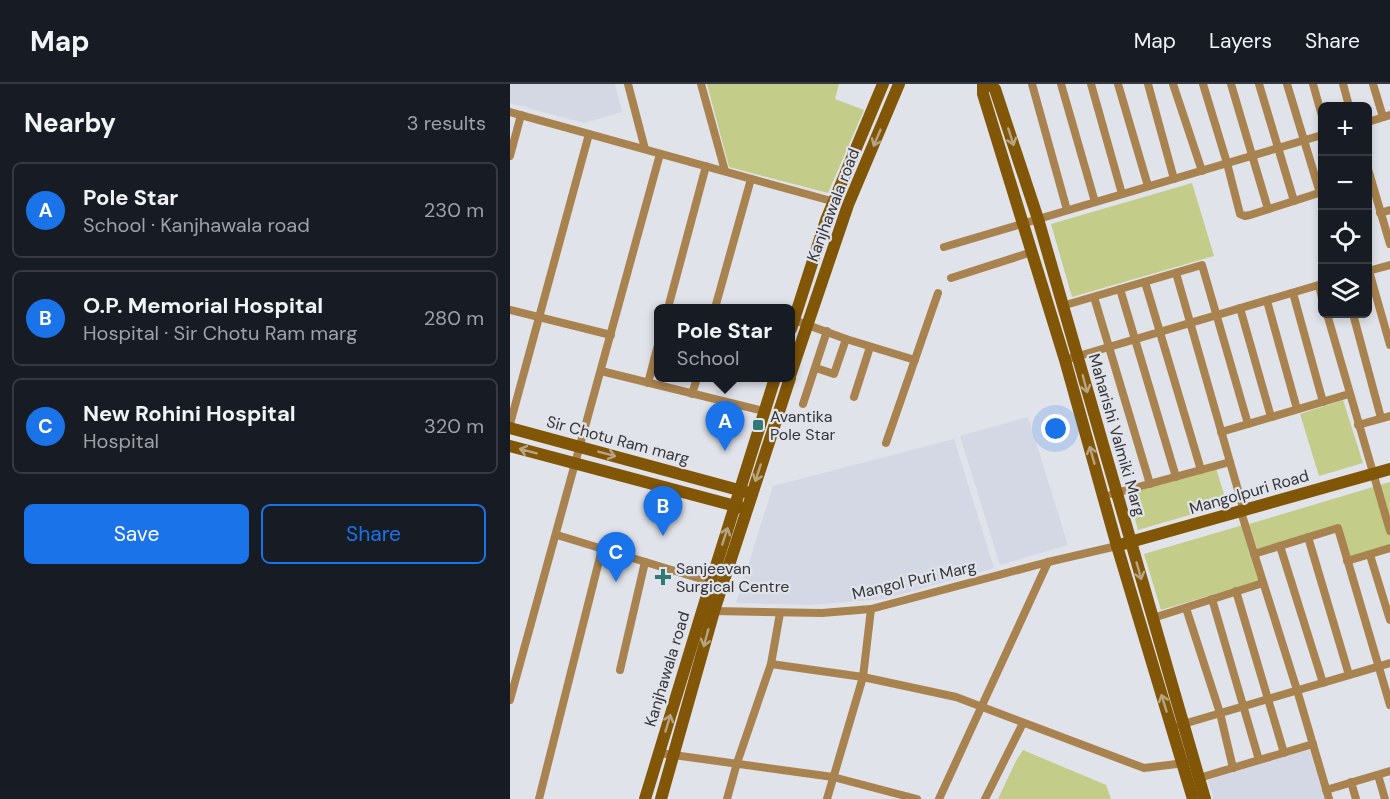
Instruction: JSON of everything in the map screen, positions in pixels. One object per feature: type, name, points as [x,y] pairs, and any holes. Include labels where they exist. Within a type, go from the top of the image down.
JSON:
[{"type":"street","points":[[628,84],[645,149]]},
{"type":"street","points":[[701,84],[725,171]]},
{"type":"street","name":"Kanjhawala road","points":[[795,318],[826,220],[883,84]]},
{"type":"street","name":"Kanjhawala road","points":[[795,361],[848,205],[899,84]]},
{"type":"street","name":"Maharishi Valmiki Marg","points":[[983,84],[983,94],[1065,360],[1117,546],[1178,725]]},
{"type":"street","name":"Maharishi Valmiki Marg","points":[[989,84],[995,89],[1038,219],[1078,356],[1152,618],[1188,762],[1193,799]]},
{"type":"street","points":[[1032,84],[1067,210]]},
{"type":"street","points":[[1061,84],[1095,202]]},
{"type":"street","points":[[1090,84],[1122,194]]},
{"type":"street","points":[[1118,84],[1148,186]]},
{"type":"street","points":[[1148,84],[1174,178]]},
{"type":"street","points":[[1173,84],[1202,171]]},
{"type":"street","points":[[1203,84],[1240,214],[1245,216],[1318,193]]},
{"type":"street","points":[[1232,84],[1268,209]]},
{"type":"street","points":[[1259,84],[1294,201]]},
{"type":"street","points":[[1287,84],[1318,183]]},
{"type":"street","points":[[1313,84],[1319,102]]},
{"type":"street","points":[[1343,84],[1348,102]]},
{"type":"street","points":[[1374,84],[1386,116]]},
{"type":"street","points":[[510,112],[835,202]]},
{"type":"street","points":[[511,150],[521,115]]},
{"type":"street","points":[[510,426],[589,134]]},
{"type":"street","points":[[944,247],[1318,136]]},
{"type":"street","points":[[510,700],[660,153]]},
{"type":"street","points":[[669,304],[706,166]]},
{"type":"street","points":[[717,304],[751,179]]},
{"type":"street","points":[[1372,188],[1390,244]]},
{"type":"street","points":[[1380,213],[1390,210]]},
{"type":"street","points":[[951,278],[1032,252]]},
{"type":"street","points":[[1062,306],[1202,265],[1248,424]]},
{"type":"street","points":[[1372,270],[1390,265]]},
{"type":"street","points":[[1040,277],[1053,273]]},
{"type":"street","points":[[1176,273],[1254,554],[1298,690],[1327,794],[1352,782],[1390,771]]},
{"type":"street","points":[[1145,282],[1201,470]]},
{"type":"street","points":[[1372,282],[1390,345]]},
{"type":"street","points":[[1065,360],[1318,286]]},
{"type":"street","points":[[1120,289],[1176,477]]},
{"type":"street","points":[[886,443],[939,293]]},
{"type":"street","points":[[1293,293],[1323,402]]},
{"type":"street","points":[[1094,297],[1150,484]]},
{"type":"street","points":[[1267,301],[1298,409]]},
{"type":"street","points":[[1240,308],[1270,417]]},
{"type":"street","points":[[510,310],[611,335]]},
{"type":"street","points":[[1328,318],[1390,531]]},
{"type":"street","points":[[1354,318],[1386,417],[1358,425]]},
{"type":"street","points":[[795,324],[808,324],[846,339],[915,360]]},
{"type":"street","points":[[803,404],[827,331]]},
{"type":"street","points":[[816,368],[834,374],[846,339]]},
{"type":"street","points":[[854,397],[870,347]]},
{"type":"street","points":[[648,382],[654,360]]},
{"type":"street","points":[[601,371],[764,411]]},
{"type":"street","points":[[692,394],[695,382]]},
{"type":"street","name":"Kanjhawala road","points":[[746,492],[764,411],[774,382]]},
{"type":"street","name":"Kanjhawala road","points":[[645,799],[711,582],[787,382]]},
{"type":"street","points":[[1221,432],[1349,394]]},
{"type":"street","name":"Sir Chotu Ram marg","points":[[510,426],[746,492]]},
{"type":"street","name":"Sir Chotu Ram marg","points":[[510,446],[741,507]]},
{"type":"street","points":[[1103,495],[1116,494],[1230,462]]},
{"type":"street","name":"Mangolpuri Road","points":[[1117,546],[1390,469]]},
{"type":"street","name":"Kanjhawala road","points":[[661,799],[741,507]]},
{"type":"street","points":[[1254,554],[1338,528],[1390,705]]},
{"type":"street","points":[[556,535],[711,582]]},
{"type":"street","points":[[1308,537],[1349,675]]},
{"type":"street","name":"Mangol Puri Marg","points":[[714,611],[822,613],[871,609],[1117,546]]},
{"type":"street","points":[[1280,546],[1323,683]]},
{"type":"street","points":[[1347,561],[1390,548]]},
{"type":"street","points":[[539,799],[603,549]]},
{"type":"street","points":[[1370,555],[1390,620]]},
{"type":"street","points":[[620,670],[645,562]]},
{"type":"street","points":[[939,799],[1048,562]]},
{"type":"street","points":[[1152,618],[1263,583]]},
{"type":"street","points":[[1236,591],[1284,753]]},
{"type":"street","points":[[1212,599],[1259,760]]},
{"type":"street","points":[[1186,608],[1220,713],[1233,768]]},
{"type":"street","points":[[827,799],[863,677],[871,609]]},
{"type":"street","points":[[728,799],[737,763],[771,664],[780,613]]},
{"type":"street","points":[[1178,725],[1390,663]]},
{"type":"street","points":[[771,664],[863,677],[956,697],[1144,768],[1188,762]]},
{"type":"street","points":[[986,799],[1023,723]]},
{"type":"street","points":[[1199,778],[1313,744]]},
{"type":"street","points":[[659,753],[833,777],[917,799]]},
{"type":"street","name":"Maharishi Valmiki Marg","points":[[1188,762],[1199,778],[1205,799]]},
{"type":"street","points":[[1378,775],[1385,799]]},
{"type":"street","points":[[1352,782],[1356,799]]},
{"type":"shaded area","points":[[510,84],[615,84],[622,112],[584,123],[510,103]]},
{"type":"shaded area","points":[[1028,417],[1068,545],[1000,565],[960,436]]},
{"type":"shaded area","points":[[954,439],[994,568],[885,599],[809,605],[736,603],[773,486]]},
{"type":"shaded area","points":[[1310,749],[1325,799],[1214,799],[1208,780]]},
{"type":"green space","points":[[707,84],[839,84],[835,99],[864,110],[828,193],[729,167]]},
{"type":"green space","points":[[1192,183],[1214,256],[1072,297],[1051,224]]},
{"type":"green space","points":[[1343,400],[1363,463],[1319,476],[1300,414]]},
{"type":"green space","points":[[1216,468],[1227,504],[1138,530],[1128,494]]},
{"type":"green space","points":[[1390,482],[1390,545],[1343,559],[1333,526],[1257,549],[1249,524]]},
{"type":"green space","points":[[1243,525],[1259,581],[1161,610],[1144,554]]},
{"type":"green space","points":[[1023,750],[1106,785],[1111,799],[998,799]]},
{"type":"place","name":"Avantika Pole Star","points":[[758,425]]},
{"type":"place","name":"Pole Star","points":[[725,451]]},
{"type":"place","name":"O.P. Memorial Hospital","points":[[663,536]]},
{"type":"place","name":"Sanjeevan Surgical Centre","points":[[663,577]]},
{"type":"place","name":"New Rohini Hospital","points":[[616,582]]}]
